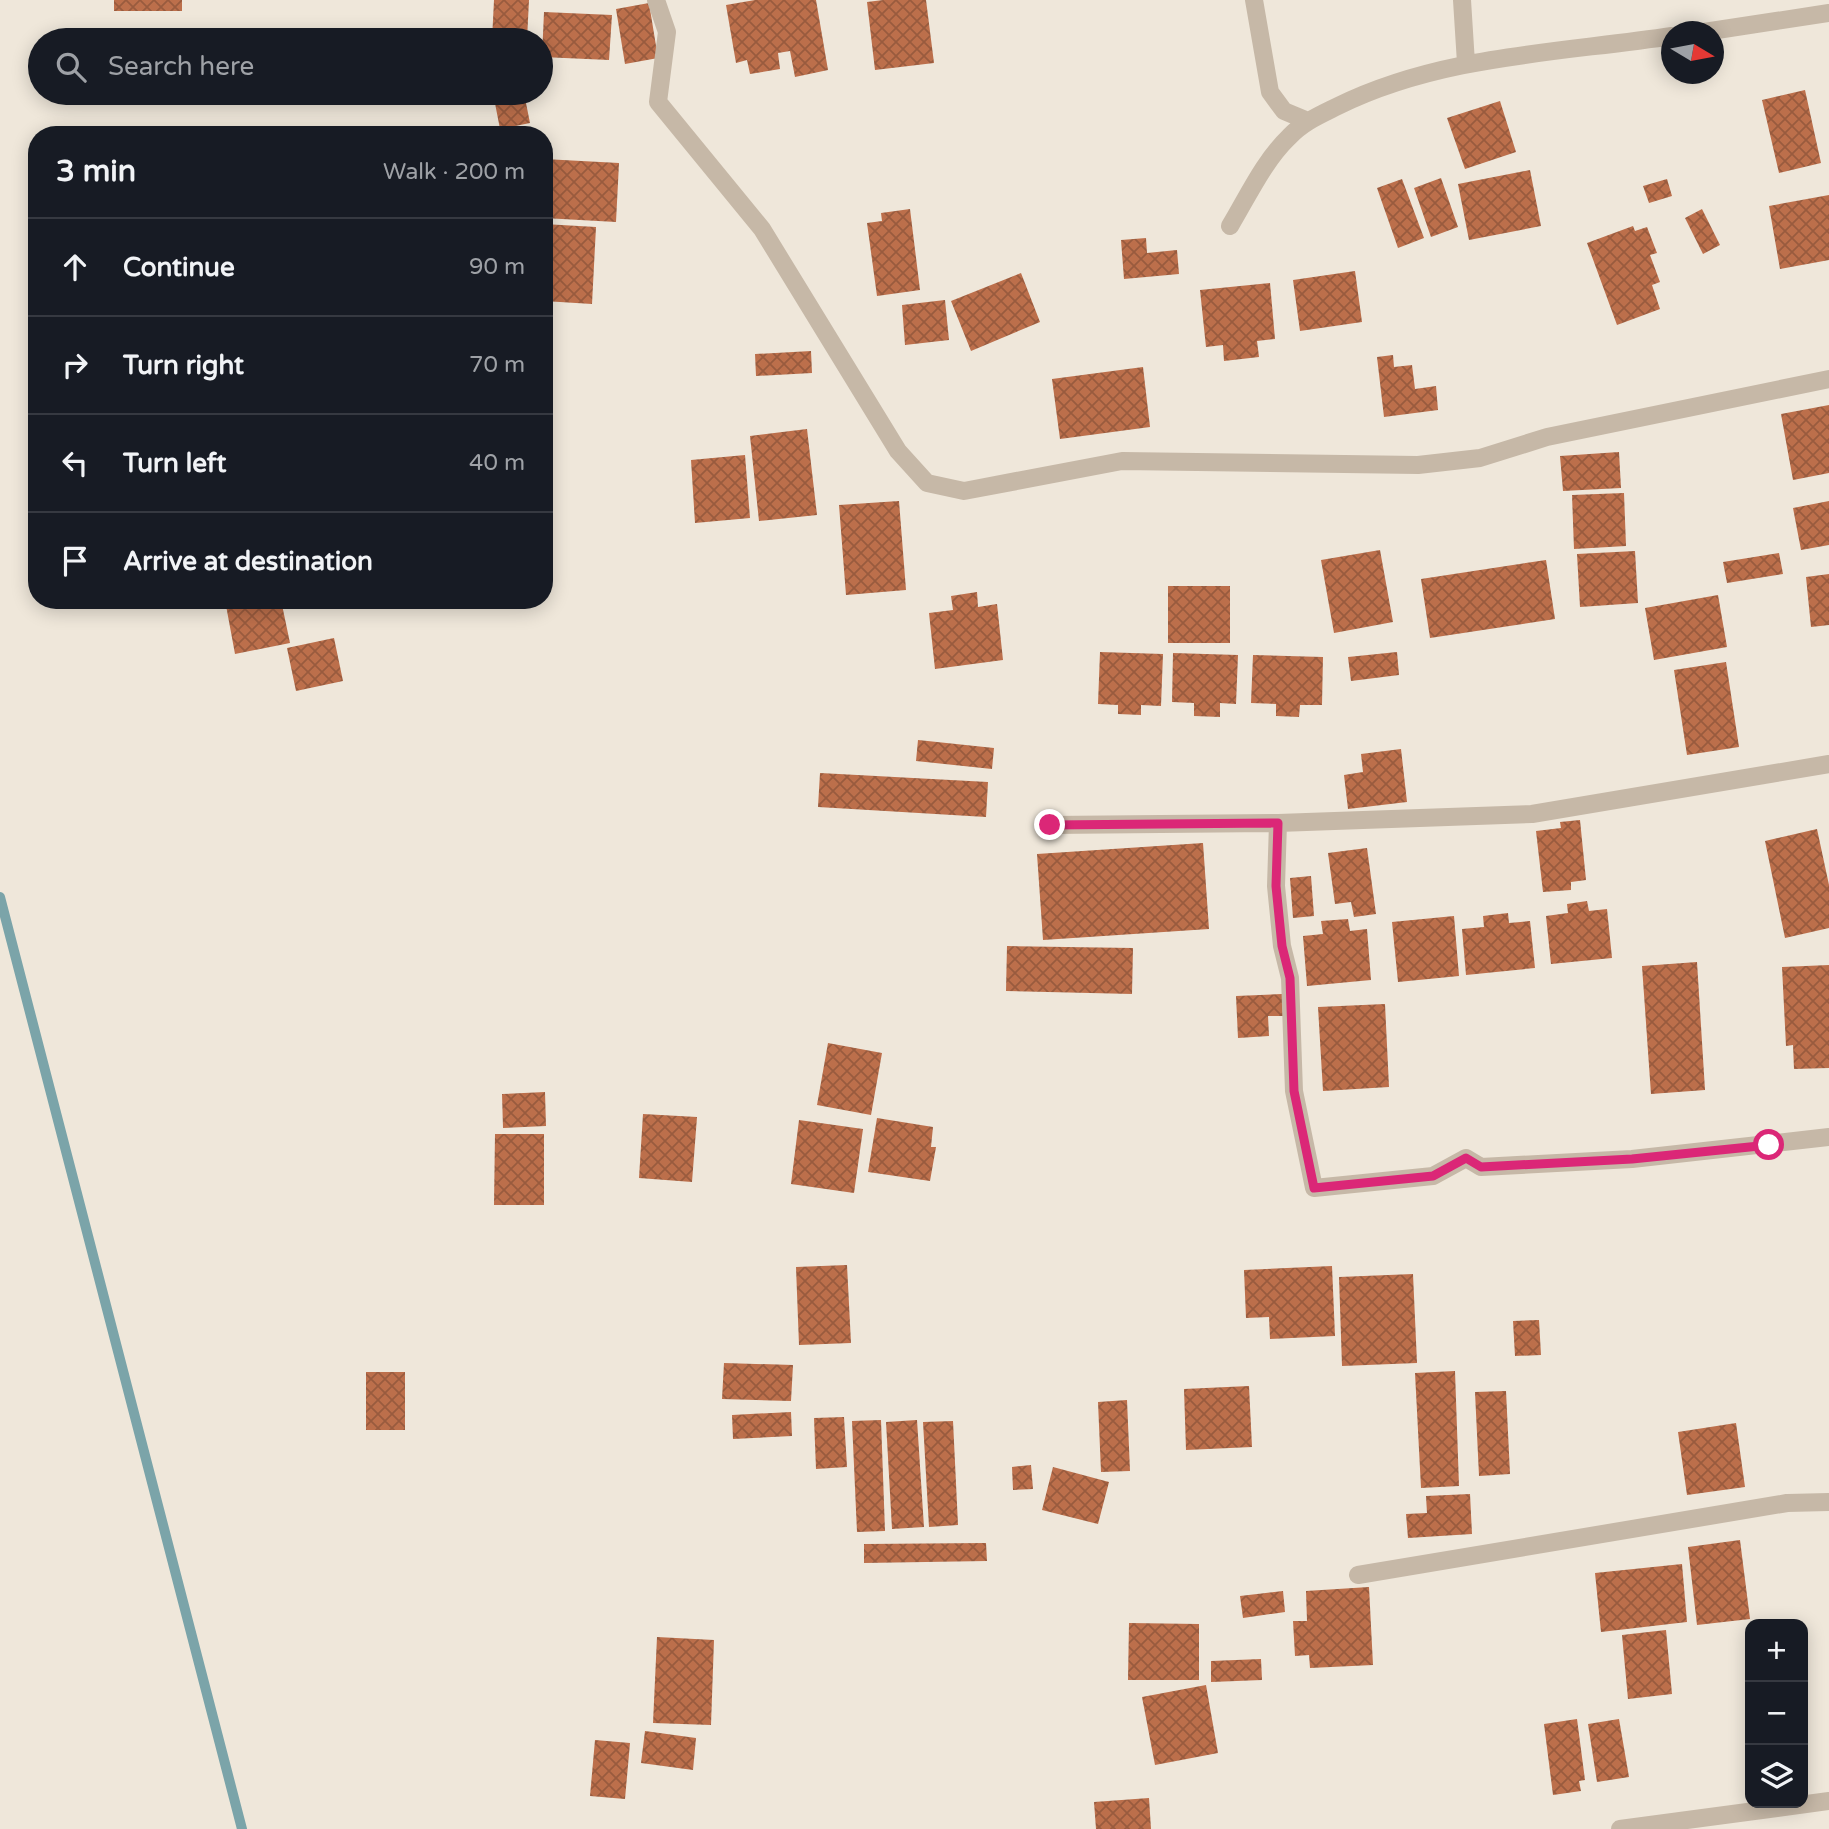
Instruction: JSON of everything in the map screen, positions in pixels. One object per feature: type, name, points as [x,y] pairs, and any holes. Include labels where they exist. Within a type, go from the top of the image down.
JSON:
[{"type":"street","points":[[656,0],[667,32],[658,102],[762,229],[898,451],[927,483],[964,491],[1122,461],[1418,465],[1480,458],[1547,437],[1829,379]]},
{"type":"street","points":[[1254,0],[1270,92],[1284,111],[1308,121]]},
{"type":"street","points":[[1462,0],[1466,62]]},
{"type":"street","points":[[1724,29],[1829,13]]},
{"type":"street","points":[[1230,226],[1268,162],[1288,137],[1308,121],[1365,92],[1466,62],[1661,37]]},
{"type":"street","points":[[1050,825],[1278,823],[1532,814],[1829,764]]},
{"type":"street","points":[[1278,823],[1276,886],[1282,946],[1290,978],[1294,1091],[1314,1188],[1433,1176],[1466,1158],[1481,1167],[1632,1159],[1829,1137]]},
{"type":"street","points":[[1358,1575],[1787,1503],[1829,1502]]},
{"type":"street","points":[[1620,1829],[1829,1801]]},
{"type":"building","points":[[114,0],[182,0],[182,11],[114,11]]},
{"type":"building","points":[[494,0],[529,0],[528,28],[493,28]]},
{"type":"building","points":[[755,0],[816,0],[828,70],[795,77],[790,51],[778,53],[780,69],[750,74],[747,60],[736,63],[726,5]]},
{"type":"building","points":[[926,0],[934,63],[875,70],[867,2]]},
{"type":"building","points":[[649,3],[658,58],[625,64],[616,9]]},
{"type":"building","points":[[544,12],[612,15],[609,60],[553,57],[553,28],[543,28]]},
{"type":"building","points":[[1805,90],[1821,163],[1779,173],[1762,100]]},
{"type":"building","points":[[1500,101],[1516,152],[1465,169],[1447,118]]},
{"type":"building","points":[[495,105],[526,105],[530,123],[499,126]]},
{"type":"building","points":[[553,159],[619,163],[616,222],[553,218]]},
{"type":"building","points":[[1530,170],[1541,226],[1469,240],[1458,184]]},
{"type":"building","points":[[1441,178],[1458,227],[1431,237],[1414,188]]},
{"type":"building","points":[[1402,179],[1424,238],[1398,248],[1377,188]]},
{"type":"building","points":[[1667,179],[1672,196],[1649,203],[1643,186]]},
{"type":"building","points":[[1829,195],[1829,260],[1780,269],[1769,206]]},
{"type":"building","points":[[910,209],[920,290],[877,296],[867,223],[882,221],[881,213]]},
{"type":"building","points":[[1702,209],[1720,245],[1703,254],[1685,218]]},
{"type":"building","points":[[553,225],[596,227],[592,304],[553,302]]},
{"type":"building","points":[[1633,226],[1635,231],[1647,227],[1657,253],[1650,255],[1660,282],[1652,285],[1660,309],[1617,325],[1587,243]]},
{"type":"building","points":[[1146,238],[1147,253],[1177,250],[1179,274],[1124,279],[1121,240]]},
{"type":"building","points":[[1355,271],[1362,322],[1300,331],[1293,280]]},
{"type":"building","points":[[1021,273],[1040,322],[971,351],[951,301]]},
{"type":"building","points":[[1270,283],[1275,339],[1257,341],[1259,357],[1224,361],[1223,345],[1206,347],[1200,290]]},
{"type":"building","points":[[945,300],[949,340],[905,345],[902,305]]},
{"type":"building","points":[[811,351],[812,373],[756,376],[755,354]]},
{"type":"building","points":[[1393,355],[1394,367],[1412,365],[1415,389],[1436,386],[1438,410],[1384,417],[1377,357]]},
{"type":"building","points":[[1143,367],[1150,427],[1060,439],[1052,379]]},
{"type":"building","points":[[1829,405],[1829,473],[1793,480],[1781,414]]},
{"type":"building","points":[[807,429],[817,515],[759,521],[750,436]]},
{"type":"building","points":[[1619,452],[1621,488],[1563,491],[1560,456]]},
{"type":"building","points":[[745,455],[750,518],[695,523],[691,460]]},
{"type":"building","points":[[1624,493],[1626,546],[1574,549],[1572,495]]},
{"type":"building","points":[[899,501],[906,590],[846,595],[839,505]]},
{"type":"building","points":[[1829,501],[1829,545],[1801,550],[1793,508]]},
{"type":"building","points":[[1380,550],[1393,622],[1334,633],[1321,560]]},
{"type":"building","points":[[1635,551],[1638,603],[1580,607],[1577,554]]},
{"type":"building","points":[[1779,553],[1783,574],[1727,583],[1723,562]]},
{"type":"building","points":[[1546,560],[1555,619],[1430,638],[1421,579]]},
{"type":"building","points":[[1829,574],[1829,625],[1811,627],[1806,577]]},
{"type":"building","points":[[1168,586],[1230,586],[1230,643],[1168,643]]},
{"type":"building","points":[[977,592],[978,607],[997,604],[1003,660],[935,669],[929,613],[953,610],[951,596]]},
{"type":"building","points":[[1718,595],[1727,647],[1654,660],[1645,608]]},
{"type":"building","points":[[227,609],[283,609],[290,643],[235,654]]},
{"type":"building","points":[[334,638],[343,681],[296,691],[287,648]]},
{"type":"building","points":[[1100,652],[1163,654],[1161,706],[1141,705],[1141,715],[1118,714],[1118,705],[1098,704]]},
{"type":"building","points":[[1397,652],[1399,675],[1351,681],[1348,657]]},
{"type":"building","points":[[1173,653],[1238,655],[1236,704],[1220,703],[1220,717],[1194,716],[1194,703],[1172,702]]},
{"type":"building","points":[[1253,655],[1323,657],[1322,705],[1300,705],[1299,717],[1276,716],[1276,704],[1251,703]]},
{"type":"building","points":[[1726,662],[1739,747],[1687,755],[1674,670]]},
{"type":"building","points":[[918,740],[994,748],[992,769],[916,761]]},
{"type":"building","points":[[1401,749],[1407,802],[1348,809],[1344,775],[1363,772],[1361,754]]},
{"type":"building","points":[[820,773],[988,782],[986,817],[818,807]]},
{"type":"building","points":[[1580,820],[1586,880],[1571,882],[1571,890],[1543,892],[1536,831],[1561,828],[1560,822]]},
{"type":"building","points":[[1817,829],[1829,885],[1829,928],[1785,938],[1765,841]]},
{"type":"building","points":[[1203,843],[1209,929],[1043,940],[1037,854]]},
{"type":"building","points":[[1367,848],[1376,914],[1354,917],[1351,902],[1335,904],[1328,853]]},
{"type":"building","points":[[1311,876],[1314,916],[1293,918],[1290,878]]},
{"type":"building","points":[[1587,901],[1589,911],[1607,909],[1612,958],[1551,964],[1546,916],[1568,913],[1567,904]]},
{"type":"building","points":[[1508,913],[1509,923],[1530,921],[1535,968],[1466,975],[1462,929],[1484,927],[1483,916]]},
{"type":"building","points":[[1454,916],[1459,976],[1398,982],[1392,922]]},
{"type":"building","points":[[1348,919],[1350,931],[1367,929],[1371,980],[1307,986],[1303,936],[1323,934],[1321,921]]},
{"type":"building","points":[[1007,946],[1133,948],[1132,994],[1006,991]]},
{"type":"building","points":[[1697,962],[1705,1090],[1651,1094],[1642,966]]},
{"type":"building","points":[[1829,965],[1829,1068],[1794,1069],[1793,1045],[1786,1046],[1782,967]]},
{"type":"building","points":[[1282,994],[1283,1016],[1268,1016],[1269,1036],[1238,1038],[1236,996]]},
{"type":"building","points":[[1385,1004],[1389,1087],[1323,1091],[1318,1007]]},
{"type":"building","points":[[828,1043],[882,1053],[871,1115],[817,1105]]},
{"type":"building","points":[[545,1092],[546,1126],[503,1128],[502,1094]]},
{"type":"building","points":[[643,1114],[697,1117],[692,1182],[639,1178]]},
{"type":"building","points":[[877,1118],[933,1127],[931,1147],[936,1147],[930,1181],[868,1172]]},
{"type":"building","points":[[799,1120],[863,1129],[854,1193],[791,1184]]},
{"type":"building","points":[[495,1134],[544,1134],[544,1205],[494,1205]]},
{"type":"building","points":[[847,1265],[851,1343],[799,1345],[796,1267]]},
{"type":"building","points":[[1332,1266],[1335,1336],[1270,1339],[1269,1317],[1246,1318],[1244,1270]]},
{"type":"building","points":[[1413,1274],[1417,1363],[1342,1366],[1339,1277]]},
{"type":"building","points":[[1539,1320],[1541,1355],[1515,1356],[1513,1321]]},
{"type":"building","points":[[724,1363],[793,1365],[791,1401],[722,1399]]},
{"type":"building","points":[[1455,1371],[1459,1486],[1421,1488],[1415,1373]]},
{"type":"building","points":[[366,1372],[405,1372],[405,1430],[366,1430]]},
{"type":"building","points":[[1249,1386],[1252,1447],[1186,1450],[1184,1389]]},
{"type":"building","points":[[1506,1391],[1510,1474],[1479,1476],[1475,1392]]},
{"type":"building","points":[[1127,1400],[1130,1471],[1101,1472],[1098,1402]]},
{"type":"building","points":[[791,1412],[792,1436],[733,1439],[732,1415]]},
{"type":"building","points":[[844,1417],[847,1467],[816,1469],[814,1418]]},
{"type":"building","points":[[881,1420],[885,1531],[857,1532],[852,1421]]},
{"type":"building","points":[[917,1420],[924,1527],[892,1529],[886,1422]]},
{"type":"building","points":[[953,1421],[958,1525],[929,1527],[923,1422]]},
{"type":"building","points":[[1736,1423],[1745,1487],[1687,1495],[1678,1432]]},
{"type":"building","points":[[1031,1465],[1033,1489],[1013,1490],[1012,1467]]},
{"type":"building","points":[[1053,1467],[1109,1482],[1098,1524],[1042,1510]]},
{"type":"building","points":[[1470,1494],[1472,1534],[1408,1538],[1406,1514],[1427,1513],[1426,1496]]},
{"type":"building","points":[[1740,1540],[1750,1619],[1697,1625],[1688,1547]]},
{"type":"building","points":[[986,1543],[987,1561],[864,1563],[864,1544]]},
{"type":"building","points":[[1682,1564],[1687,1622],[1601,1632],[1595,1573]]},
{"type":"building","points":[[1369,1587],[1373,1665],[1310,1668],[1309,1655],[1295,1656],[1293,1621],[1307,1621],[1306,1591]]},
{"type":"building","points":[[1283,1591],[1285,1612],[1243,1618],[1240,1596]]},
{"type":"building","points":[[1129,1623],[1199,1624],[1199,1680],[1128,1680]]},
{"type":"building","points":[[1666,1630],[1672,1694],[1628,1699],[1622,1635]]},
{"type":"building","points":[[657,1637],[714,1640],[711,1725],[653,1723]]},
{"type":"building","points":[[1261,1659],[1262,1680],[1211,1682],[1211,1661]]},
{"type":"building","points":[[1206,1685],[1218,1753],[1155,1765],[1142,1697]]},
{"type":"building","points":[[1577,1719],[1585,1780],[1579,1781],[1581,1791],[1553,1795],[1544,1724]]},
{"type":"building","points":[[1619,1719],[1629,1777],[1597,1782],[1588,1724]]},
{"type":"building","points":[[645,1731],[696,1738],[693,1770],[641,1763]]},
{"type":"building","points":[[595,1740],[630,1743],[625,1799],[590,1796]]},
{"type":"building","points":[[1149,1798],[1151,1829],[1096,1829],[1094,1802]]},
{"type":"waterway","points":[[0,897],[242,1829]]},
{"type":"route","points":[[1050,825],[1278,823],[1276,886],[1282,946],[1290,978],[1294,1091],[1314,1188],[1433,1176],[1466,1158],[1481,1167],[1632,1159],[1769,1145]]}]
